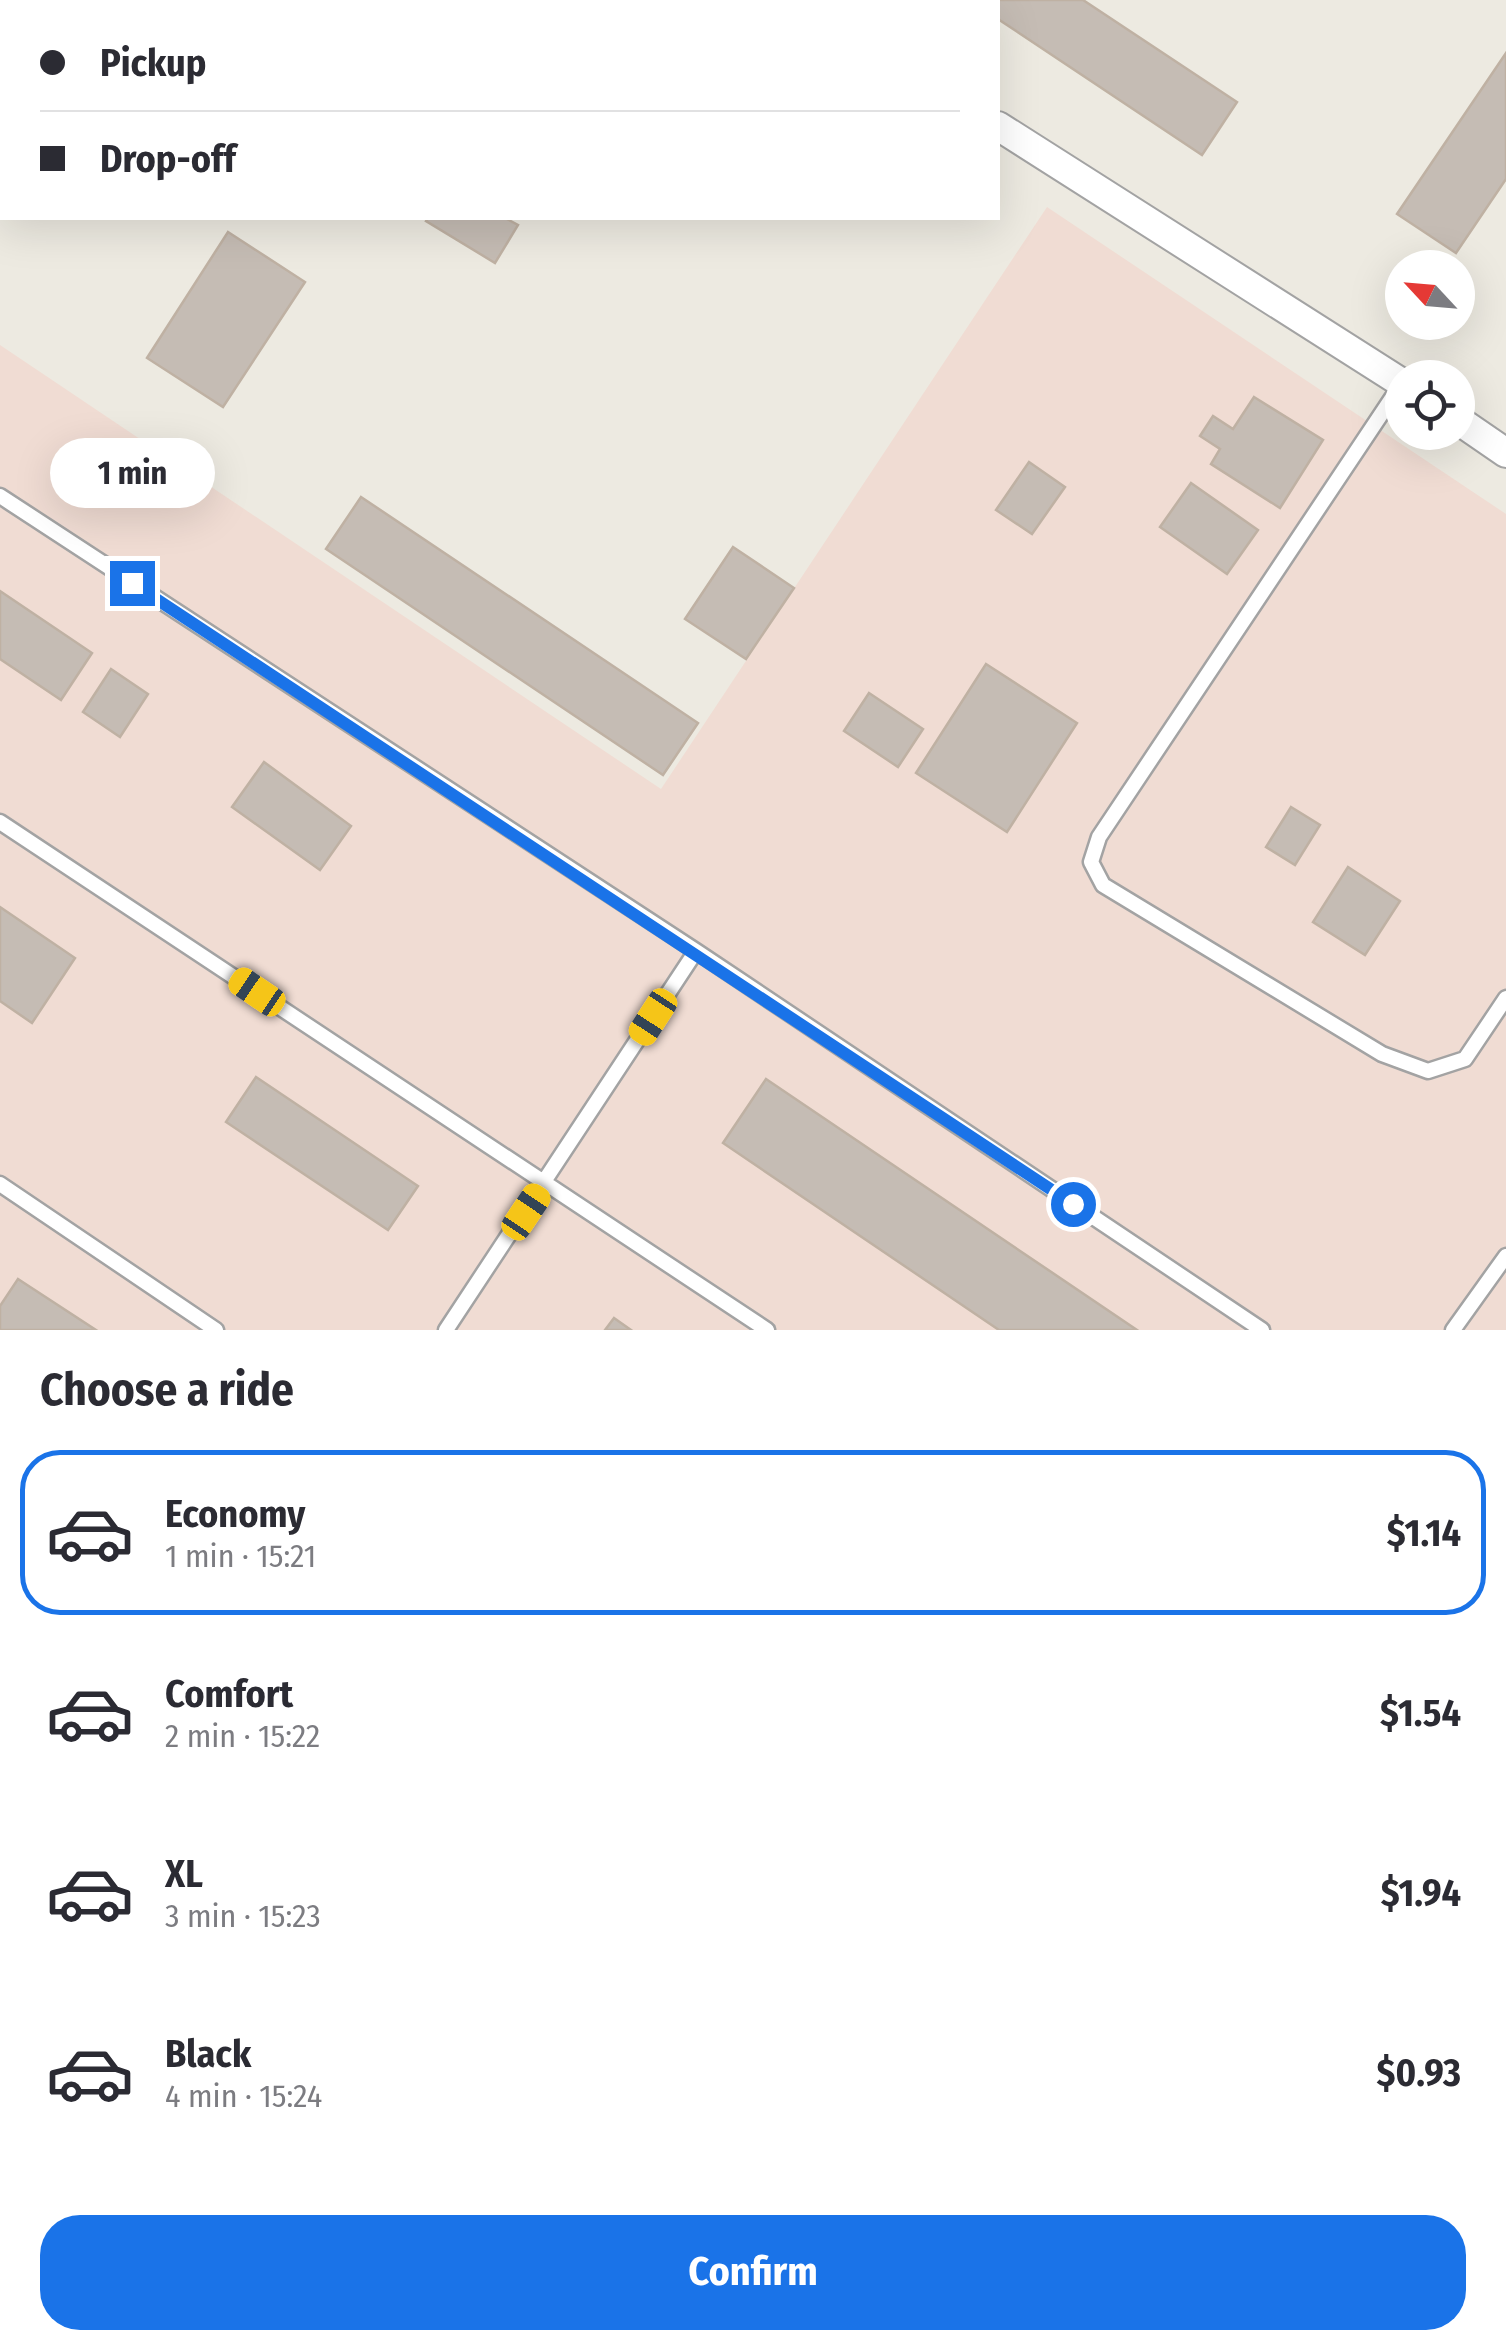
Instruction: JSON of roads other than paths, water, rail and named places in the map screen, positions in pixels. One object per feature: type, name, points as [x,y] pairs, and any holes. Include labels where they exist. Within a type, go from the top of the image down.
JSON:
[{"type":"street","points":[[1000,127],[1385,372]]},
{"type":"street","points":[[1475,432],[1506,453]]},
{"type":"lane","points":[[1385,408],[1099,837],[1091,862],[1103,885],[1382,1054],[1428,1072],[1465,1059],[1506,998]]},
{"type":"lane","points":[[0,496],[696,951],[1262,1330]]},
{"type":"lane","points":[[0,822],[767,1330]]},
{"type":"lane","points":[[446,1330],[696,951]]},
{"type":"lane","points":[[0,1184],[216,1330]]},
{"type":"lane","points":[[1453,1330],[1506,1256]]}]
